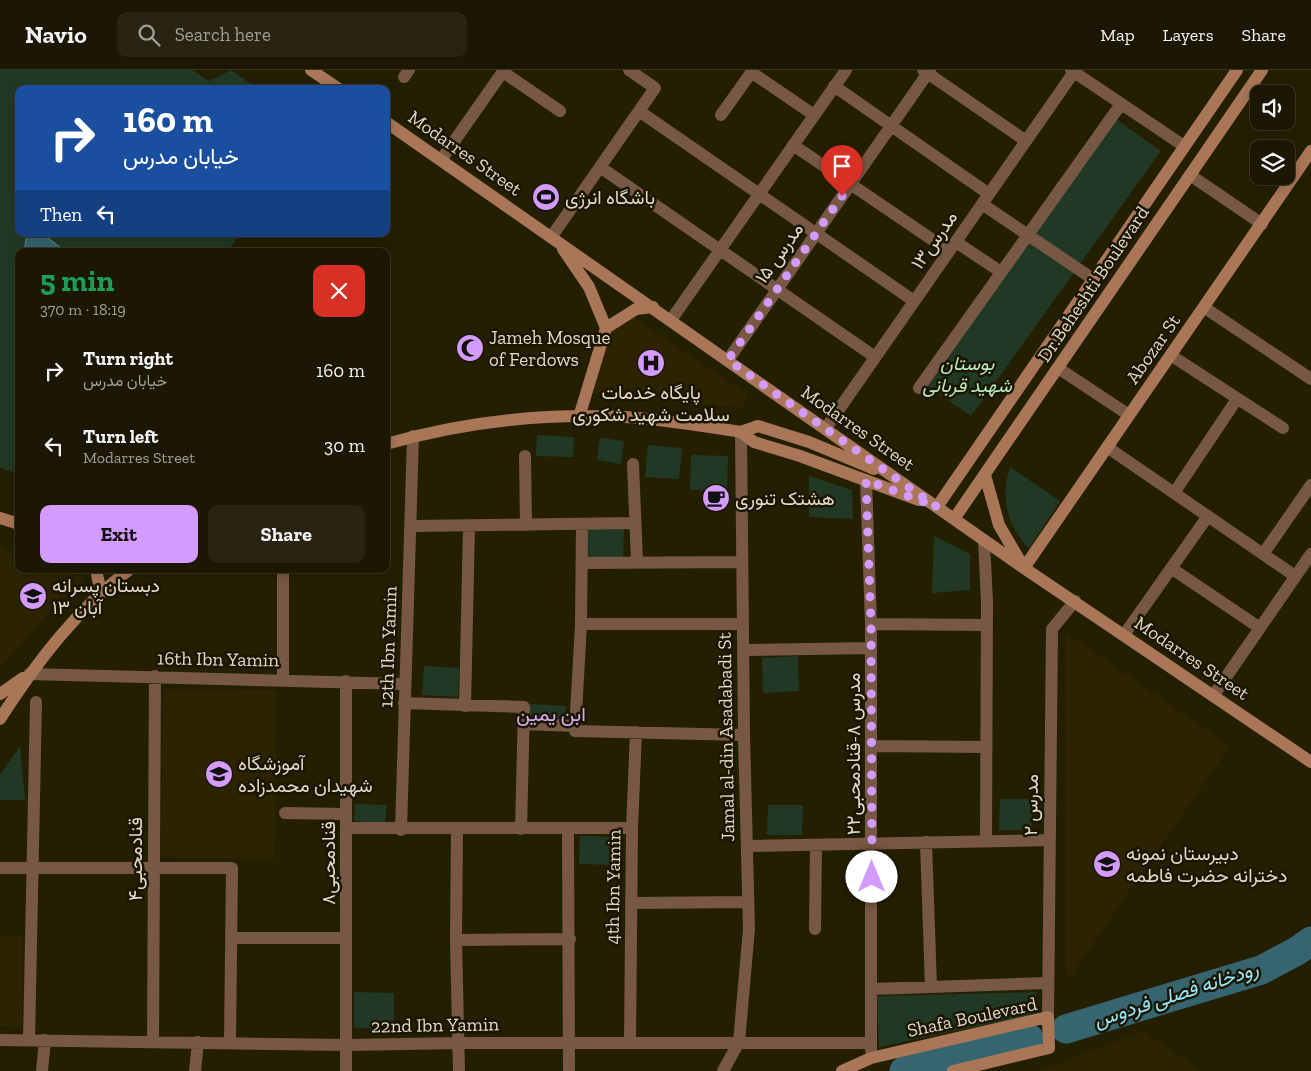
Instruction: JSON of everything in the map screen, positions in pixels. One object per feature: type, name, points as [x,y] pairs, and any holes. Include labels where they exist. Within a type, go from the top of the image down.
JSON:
[{"type":"main road","points":[[312,70],[333,85]]},
{"type":"main road","name":"Dr.Beheshti Boulevard","points":[[937,507],[1237,70]]},
{"type":"main road","name":"Dr.Beheshti Boulevard","points":[[954,519],[1262,70]]},
{"type":"main road","name":"Modarres Street","points":[[390,125],[552,236],[1024,568],[1076,601],[1310,760]]},
{"type":"main road","name":"Abozar St","points":[[1024,568],[1311,152]]},
{"type":"main road","points":[[552,236],[580,271],[596,301],[606,328],[580,417]]},
{"type":"main road","points":[[606,328],[636,309],[653,307]]},
{"type":"main road","points":[[390,443],[413,436],[495,422],[580,417],[624,417],[741,432],[758,426],[809,442],[898,479]]},
{"type":"main road","points":[[741,432],[754,442],[800,456],[937,507]]},
{"type":"main road","points":[[984,438],[1002,450]]},
{"type":"main road","points":[[985,475],[999,525],[1024,568]]},
{"type":"main road","points":[[0,518],[15,523]]},
{"type":"main road","points":[[97,573],[100,594]]},
{"type":"main road","points":[[0,719],[29,674],[70,625],[100,594],[125,573]]},
{"type":"main road","points":[[0,694],[29,674]]},
{"type":"main road","name":"Shafa Boulevard","points":[[842,1071],[871,1058],[1048,1017],[1049,1048],[957,1070]]},
{"type":"street","points":[[552,236],[655,88],[631,70]]},
{"type":"street","points":[[671,320],[846,70]]},
{"type":"street","points":[[441,160],[504,71],[560,111]]},
{"type":"street","points":[[721,115],[752,71],[814,115]]},
{"type":"street","points":[[927,71],[1026,141]]},
{"type":"street","name":"مدرس ۱۵","points":[[728,360],[891,126],[927,71]]},
{"type":"street","points":[[1072,71],[1184,146]]},
{"type":"street","name":"مدرس۱۳","points":[[826,428],[1026,141],[1072,71]]},
{"type":"street","points":[[834,86],[891,126],[986,199],[1028,235],[1093,279]]},
{"type":"street","points":[[919,388],[1122,104]]},
{"type":"street","points":[[639,111],[914,301]]},
{"type":"street","points":[[793,145],[851,184],[953,246],[1001,272]]},
{"type":"street","points":[[600,167],[875,357]]},
{"type":"street","points":[[1190,175],[1262,224]]},
{"type":"street","points":[[1205,308],[1311,379]]},
{"type":"street","points":[[1172,356],[1283,428]]},
{"type":"street","points":[[1058,368],[1129,415]]},
{"type":"street","points":[[1174,493],[1237,399]]},
{"type":"street","name":"Jamal al-din Asadabadi St","points":[[739,1042],[749,929],[744,735],[741,432]]},
{"type":"street","name":"12th Ibn Yamin","points":[[401,830],[404,703],[412,526],[413,436]]},
{"type":"street","points":[[1107,447],[1296,576]]},
{"type":"street","points":[[526,456],[526,525]]},
{"type":"street","points":[[633,464],[637,561]]},
{"type":"street","name":"مدرس ۸-قنادمحبی۲۲","points":[[866,480],[871,624],[871,1058]]},
{"type":"street","points":[[1263,554],[1311,485]]},
{"type":"street","points":[[1124,635],[1208,516]]},
{"type":"street","points":[[412,526],[635,523]]},
{"type":"street","points":[[575,729],[581,624],[582,524]]},
{"type":"street","points":[[465,706],[469,526]]},
{"type":"street","points":[[984,540],[987,625],[986,841]]},
{"type":"street","points":[[1214,696],[1311,554]]},
{"type":"street","points":[[582,563],[637,561],[742,562]]},
{"type":"street","points":[[1171,568],[1260,628]]},
{"type":"street","points":[[283,573],[283,679]]},
{"type":"street","name":"مدرس ۲","points":[[1048,1017],[1052,629],[1076,601]]},
{"type":"street","points":[[581,624],[744,624]]},
{"type":"street","points":[[871,624],[987,625]]},
{"type":"street","points":[[744,650],[871,648]]},
{"type":"street","name":"16th Ibn Yamin","points":[[29,674],[283,679],[405,684]]},
{"type":"street","name":"قنادمحبی۴","points":[[153,1042],[155,676]]},
{"type":"street","name":"قنادمحبی۸","points":[[346,681],[346,1071]]},
{"type":"street","points":[[29,1040],[36,702]]},
{"type":"street","points":[[404,703],[524,707],[521,829]]},
{"type":"street","points":[[524,724],[575,729],[744,735]]},
{"type":"street","name":"4th Ibn Yamin","points":[[630,1043],[632,828],[636,732]]},
{"type":"street","points":[[872,746],[986,747]]},
{"type":"street","points":[[285,813],[346,814]]},
{"type":"street","points":[[346,828],[401,830],[632,828]]},
{"type":"street","points":[[568,829],[570,938],[569,1071]]},
{"type":"street","points":[[457,830],[456,940],[459,1071]]},
{"type":"street","points":[[747,846],[1050,840]]},
{"type":"street","points":[[926,842],[931,987]]},
{"type":"street","points":[[815,929],[816,845]]},
{"type":"street","points":[[0,868],[232,868],[230,1042]]},
{"type":"street","points":[[631,903],[748,902]]},
{"type":"street","points":[[231,938],[346,938]]},
{"type":"street","points":[[456,940],[570,938]]},
{"type":"street","points":[[872,989],[1048,983]]},
{"type":"street","name":"22nd Ibn Yamin","points":[[0,1040],[230,1042],[347,1046],[459,1043],[871,1043]]},
{"type":"street","points":[[42,1071],[44,1040]]},
{"type":"street","points":[[195,1071],[198,1042]]},
{"type":"street","points":[[722,1071],[739,1042]]},
{"type":"shaded area","name":"پایگاه خدمات سلامت شهید شکوری","points":[[632,316],[748,395],[742,408],[593,394],[611,332]]},
{"type":"shaded area","name":"دبستان پسرانه ۱۳ آبان","points":[[0,548],[15,553],[15,573],[70,573],[85,578],[48,613],[0,668]]},
{"type":"shaded area","name":"دبیرستان نمونه دخترانه حضرت فاطمه","points":[[1065,632],[1230,746],[1067,981]]},
{"type":"shaded area","name":"آموزشگاه شهیدان محمدزاده","points":[[163,689],[277,690],[275,859],[161,857]]},
{"type":"shaded area","points":[[0,935],[23,937],[22,1027],[0,1026]]},
{"type":"shaded area","points":[[1143,1031],[1201,1071],[1040,1071],[1098,1048]]},
{"type":"green space","points":[[0,70],[192,70],[209,81],[231,70],[252,85],[15,85],[15,237],[238,237],[230,248],[15,248],[15,473],[0,468]]},
{"type":"green space","name":"بوستان شهید قربانی","points":[[1116,119],[1161,151],[971,416],[926,385]]},
{"type":"green space","points":[[537,435],[574,437],[573,457],[536,456]]},
{"type":"green space","points":[[600,438],[624,441],[621,464],[597,460]]},
{"type":"green space","points":[[648,445],[682,448],[679,479],[645,477]]},
{"type":"green space","points":[[691,455],[728,456],[727,490],[690,490]]},
{"type":"green space","points":[[1010,467],[1060,501],[1029,549],[1015,530],[1008,511],[1006,490]]},
{"type":"green space","points":[[809,476],[852,490],[853,519],[809,517]]},
{"type":"green space","points":[[588,529],[624,529],[623,559],[587,558]]},
{"type":"green space","points":[[934,536],[970,554],[970,590],[932,593]]},
{"type":"green space","points":[[798,656],[799,691],[763,693],[762,658]]},
{"type":"green space","points":[[424,666],[459,668],[458,697],[422,695]]},
{"type":"green space","points":[[530,704],[566,706],[565,722],[529,720]]},
{"type":"green space","points":[[20,746],[25,800],[0,800],[0,775]]},
{"type":"green space","points":[[1000,799],[1032,799],[1032,830],[999,830]]},
{"type":"green space","points":[[355,804],[387,805],[385,823],[354,821]]},
{"type":"green space","points":[[768,805],[803,805],[802,835],[767,835]]},
{"type":"green space","points":[[580,836],[621,837],[620,865],[579,864]]},
{"type":"green space","points":[[354,992],[394,993],[394,1029],[354,1028]]},
{"type":"green space","points":[[1036,992],[1036,1014],[879,1047],[877,996]]},
{"type":"water","points":[[26,237],[47,237],[61,248],[25,248]]},
{"type":"waterway","name":"رودخانه فصلی فردوس","points":[[1066,1029],[1261,970],[1297,951],[1311,941]]},
{"type":"waterway","name":"رودخانه فصلی فردوس","points":[[904,1071],[1029,1038]]},
{"type":"place","name":"باشگاه انرژی","points":[[546,197]]},
{"type":"place","name":"Jameh Mosque of Ferdows","points":[[470,348]]},
{"type":"place","name":"پایگاه خدمات سلامت شهید شکوری","points":[[651,363]]},
{"type":"place","name":"هشتک تنوری","points":[[716,498]]},
{"type":"place","name":"دبستان پسرانه ۱۳ آبان","points":[[33,596]]},
{"type":"place","name":"آموزشگاه شهیدان محمدزاده","points":[[219,774]]},
{"type":"place","name":"دبیرستان نمونه دخترانه حضرت فاطمه","points":[[1107,864]]},
{"type":"district","name":"ابن یمین","points":[[551,714]]},
{"type":"route","points":[[842,196],[728,360],[937,507],[866,480],[871,624],[872,877]]}]
